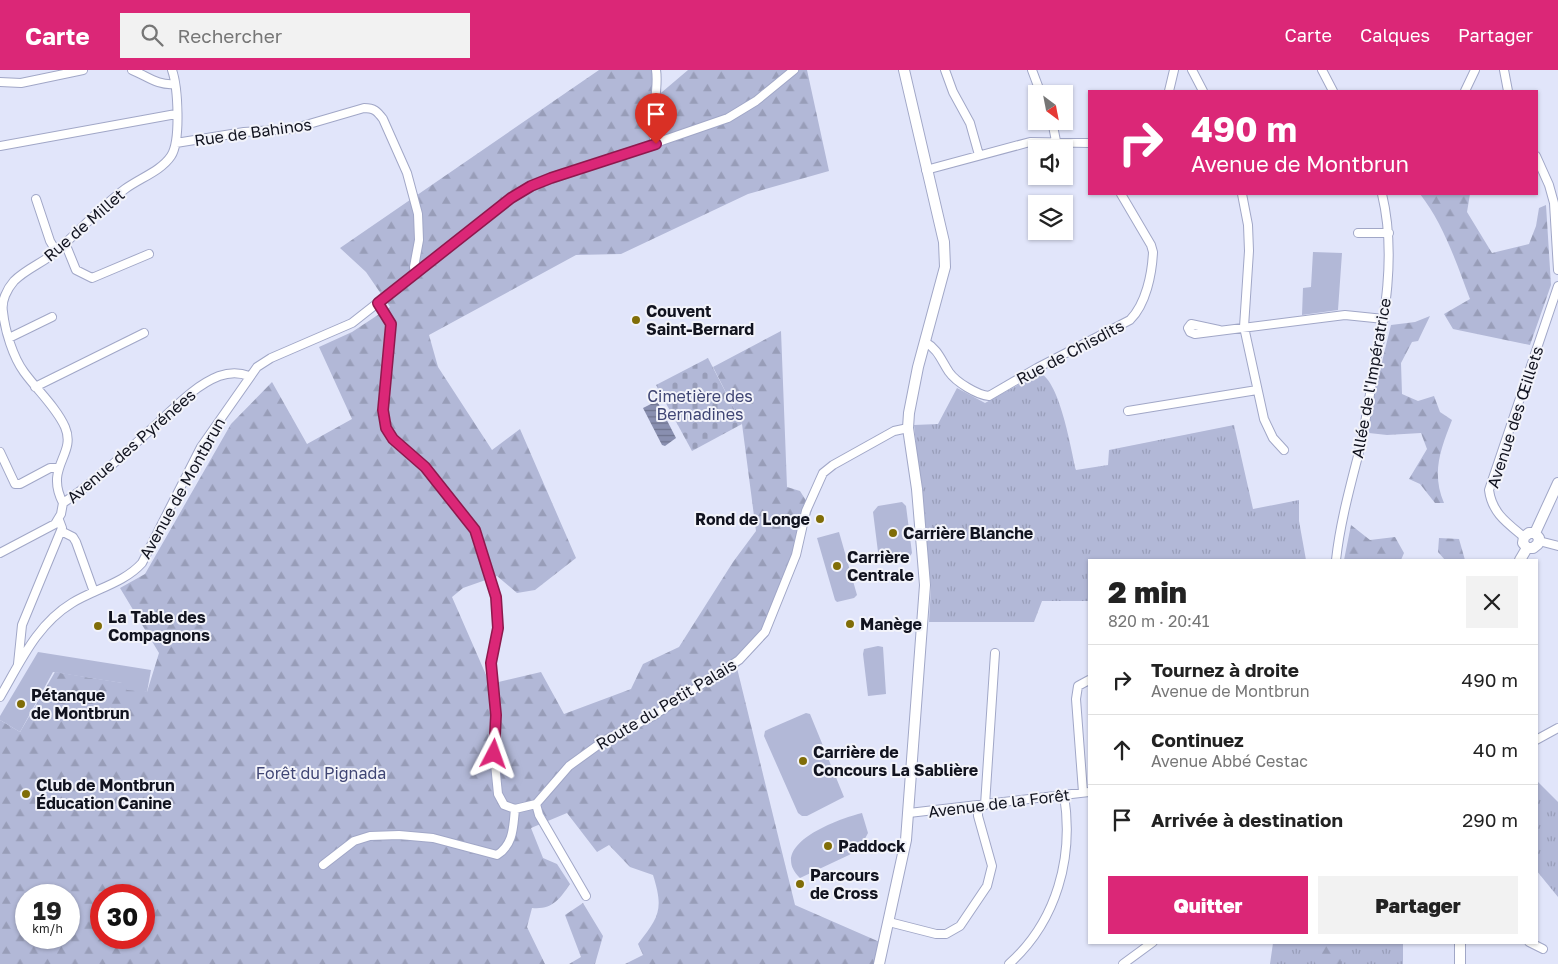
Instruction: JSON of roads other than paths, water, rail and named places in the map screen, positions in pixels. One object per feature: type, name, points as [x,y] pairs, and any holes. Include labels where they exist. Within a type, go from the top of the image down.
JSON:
[{"type":"main road","points":[[879,964],[906,840],[925,585],[917,489],[908,428],[918,367],[940,292],[946,256],[904,70]]},
{"type":"main road","points":[[1527,548],[1533,548],[1558,483]]},
{"type":"main road","points":[[1527,548],[1523,543],[1524,537],[1528,533],[1537,537]]},
{"type":"main road","points":[[1521,559],[1527,548]]},
{"type":"main road","points":[[1460,944],[1460,964]]},
{"type":"street","points":[[0,82],[21,82],[83,70]]},
{"type":"street","points":[[132,70],[156,83],[175,84]]},
{"type":"street","name":"Rue de Bahinos","points":[[172,70],[175,84],[176,142],[244,132],[292,129],[364,108],[373,108],[378,111],[407,173],[418,214],[419,240],[414,267],[415,274]]},
{"type":"street","points":[[656,70],[658,81],[653,130],[656,144]]},
{"type":"street","name":"Avenue de Montbrun","points":[[0,697],[42,627],[62,609],[127,576],[142,563],[201,447],[249,376],[271,358],[341,328],[378,303],[511,198],[531,186],[738,114],[794,70]]},
{"type":"street","points":[[945,70],[953,92],[970,123],[979,155]]},
{"type":"street","points":[[1032,70],[1038,85]]},
{"type":"street","points":[[1169,90],[1174,70]]},
{"type":"street","points":[[1192,70],[1202,90]]},
{"type":"street","points":[[1322,70],[1332,90]]},
{"type":"street","points":[[1465,90],[1475,70]]},
{"type":"street","points":[[1504,70],[1508,90]]},
{"type":"street","points":[[0,146],[176,114]]},
{"type":"street","name":"Rue de Millet","points":[[63,503],[56,484],[58,468],[66,450],[67,434],[60,419],[22,369],[9,338],[1,301],[14,281],[65,244],[104,206],[166,163],[176,142]]},
{"type":"street","points":[[1073,142],[1088,143]]},
{"type":"street","points":[[926,170],[1028,143]]},
{"type":"street","points":[[1538,160],[1549,185],[1554,203],[1558,270]]},
{"type":"street","name":"Rue de Chisdits","points":[[925,342],[937,351],[954,378],[982,395],[989,396],[1037,368],[1130,320],[1143,301],[1153,252],[1151,245],[1122,195]]},
{"type":"street","points":[[1242,195],[1248,225],[1249,251],[1244,327],[1264,419],[1273,438],[1284,450]]},
{"type":"street","name":"Allée de l'Impératrice","points":[[1336,559],[1340,526],[1358,455],[1384,320],[1389,221],[1382,195]]},
{"type":"street","points":[[36,199],[50,241],[56,251]]},
{"type":"street","points":[[1358,233],[1389,233]]},
{"type":"street","points":[[65,244],[76,270],[92,278],[149,254]]},
{"type":"street","name":"Avenue des Œillets","points":[[1524,537],[1504,521],[1498,513],[1492,504],[1489,490],[1558,286]]},
{"type":"street","points":[[378,303],[391,324],[383,410],[386,428],[393,439],[425,467],[475,530],[496,597],[498,628],[491,663],[496,715],[494,754],[498,794],[504,805],[515,809],[536,804],[540,815],[586,896]]},
{"type":"street","points":[[1219,330],[1345,315],[1384,320]]},
{"type":"street","points":[[9,338],[52,317]]},
{"type":"street","points":[[35,387],[144,333]]},
{"type":"street","name":"Avenue des Pyrénées","points":[[0,553],[49,528],[59,520],[63,503],[98,478],[192,392],[218,376],[227,373],[234,372],[249,376]]},
{"type":"street","points":[[1128,411],[1257,390]]},
{"type":"street","name":"Route du Petit Palais","points":[[536,804],[569,766],[604,740],[652,716],[739,660],[765,632],[796,555],[808,504],[823,473],[833,465],[894,431],[908,428]]},
{"type":"street","points":[[0,452],[15,484],[20,484],[50,468],[58,468]]},
{"type":"street","points":[[18,667],[22,625],[61,531],[62,528],[59,520]]},
{"type":"street","points":[[61,531],[73,537],[76,542],[94,592]]},
{"type":"street","points":[[1537,537],[1558,546]]},
{"type":"street","points":[[889,922],[936,934],[946,934],[960,926],[987,886],[992,866],[978,816],[982,805],[995,653]]},
{"type":"street","points":[[1086,792],[1076,699],[1078,686],[1088,681]]},
{"type":"street","points":[[1538,739],[1558,728]]},
{"type":"street","name":"Avenue de la Forêt","points":[[909,812],[1086,792]]},
{"type":"street","points":[[1009,964],[1020,954],[1043,922],[1062,878],[1066,853],[1064,795]]},
{"type":"street","points":[[323,865],[354,841],[380,836],[434,838],[497,855],[506,849],[510,840],[515,809]]},
{"type":"street","points":[[1123,964],[1150,944]]},
{"type":"street","points":[[1533,944],[1543,949]]},
{"type":"place","name":"Couvent Saint-Bernard","points":[[636,320]]},
{"type":"place","name":"Rond de Longe","points":[[820,519]]},
{"type":"place","name":"Carrière Blanche","points":[[893,533]]},
{"type":"place","name":"Carrière Centrale","points":[[837,566]]},
{"type":"place","name":"Manège","points":[[850,624]]},
{"type":"place","name":"La Table des Compagnons","points":[[98,626]]},
{"type":"place","name":"Pétanque de Montbrun","points":[[21,704]]},
{"type":"place","name":"Carrière de Concours La Sablière","points":[[803,761]]},
{"type":"place","name":"Club de Montbrun Éducation Canine","points":[[26,794]]},
{"type":"place","name":"Paddock","points":[[828,846]]},
{"type":"place","name":"Parcours de Cross","points":[[800,884]]},
{"type":"park label","name":"Cimetière des Bernadines","points":[[700,405]]},
{"type":"park label","name":"Forêt du Pignada","points":[[321,773]]}]
